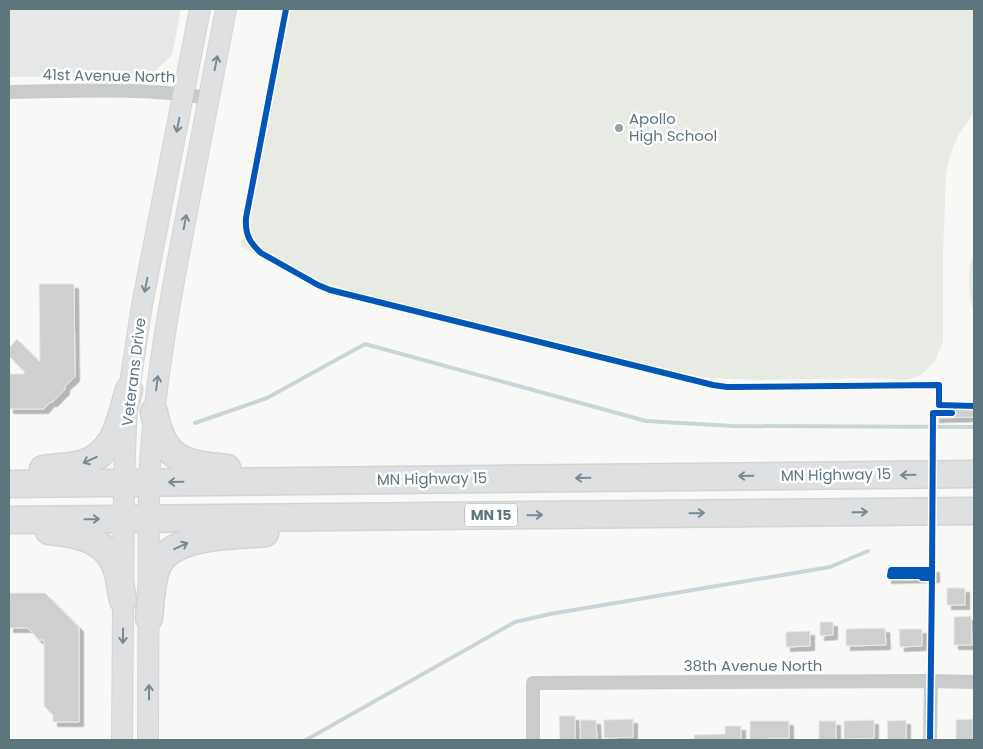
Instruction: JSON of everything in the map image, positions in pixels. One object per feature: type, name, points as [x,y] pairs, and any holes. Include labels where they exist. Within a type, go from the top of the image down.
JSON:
[{"type":"highway","points":[[9,472],[81,464],[104,452],[114,438],[129,390]]},
{"type":"highway","points":[[154,412],[158,430],[165,444],[175,455],[194,464],[395,480]]},
{"type":"highway","name":"MN Highway 15","points":[[9,484],[974,474]]},
{"type":"highway","name":"MN 15","points":[[9,520],[974,511]]},
{"type":"highway","points":[[149,618],[153,585],[158,565],[174,548],[183,544],[203,538],[432,516]]},
{"type":"highway","points":[[9,526],[68,533],[92,540],[101,546],[115,565],[123,600]]},
{"type":"main road","name":"Veterans Drive","points":[[122,740],[124,482],[129,390],[142,305],[200,9]]},
{"type":"main road","name":"Veterans Drive","points":[[148,740],[150,482],[154,412],[168,317],[226,9]]},
{"type":"street","name":"41st Avenue North","points":[[9,92],[144,91],[209,98]]},
{"type":"street","points":[[930,740],[931,681]]},
{"type":"street","name":"38th Avenue North","points":[[533,740],[533,684],[974,682]]},
{"type":"shaded area","points":[[9,9],[181,9],[172,55],[153,73],[9,77]]},
{"type":"shaded area","name":"Apollo High School","points":[[291,9],[974,9],[974,112],[958,136],[950,155],[946,174],[943,253],[943,342],[934,363],[921,375],[906,380],[871,378],[758,380],[707,378],[327,294],[241,246]]},
{"type":"shaded area","points":[[974,252],[974,315],[969,284],[971,260]]},
{"type":"building","points":[[39,284],[74,284],[75,377],[65,386],[65,390],[44,409],[9,409],[9,374],[24,374],[24,371],[9,356],[9,348],[17,339],[40,362]]},
{"type":"building","points":[[935,405],[974,405],[974,417],[935,418]]},
{"type":"building","points":[[887,568],[935,568],[935,578],[887,579]]},
{"type":"building","points":[[947,588],[965,588],[965,605],[947,605]]},
{"type":"building","points":[[9,593],[45,593],[79,627],[79,722],[53,722],[53,715],[44,706],[44,640],[39,640],[28,628],[9,628]]},
{"type":"building","points":[[971,616],[972,645],[954,645],[954,617]]},
{"type":"building","points":[[820,622],[833,622],[833,635],[820,636]]},
{"type":"building","points":[[885,628],[886,645],[846,646],[846,629]]},
{"type":"building","points":[[899,629],[922,629],[922,646],[900,647]]},
{"type":"building","points":[[810,631],[810,646],[786,647],[786,632]]},
{"type":"building","points":[[559,716],[575,716],[575,740],[560,740]]},
{"type":"building","points":[[633,719],[633,737],[604,738],[604,720]]},
{"type":"building","points":[[973,719],[973,740],[956,740],[956,720]]},
{"type":"building","points":[[580,720],[596,720],[597,740],[581,740]]},
{"type":"building","points":[[874,720],[874,738],[844,739],[844,721]]},
{"type":"building","points":[[906,720],[906,740],[888,740],[887,721]]},
{"type":"building","points":[[750,721],[789,721],[789,738],[750,740]]},
{"type":"building","points":[[819,721],[836,721],[836,740],[819,740]]},
{"type":"building","points":[[725,726],[741,726],[741,740],[694,740],[694,735],[725,734]]},
{"type":"waterway","points":[[195,423],[267,398],[365,344],[646,421],[732,426],[974,427]]},
{"type":"waterway","points":[[306,740],[515,622],[550,614],[830,567],[868,551]]},
{"type":"cycle path","points":[[286,9],[246,218],[246,229],[249,237],[253,245],[261,253],[330,290],[713,385],[727,387],[939,385],[939,405],[974,406]]},
{"type":"cycle path","points":[[931,570],[891,570],[890,576],[932,576],[933,413],[952,413]]},
{"type":"cycle path","points":[[922,578],[932,578],[930,740]]},
{"type":"place","name":"Apollo High School","points":[[619,128]]}]
